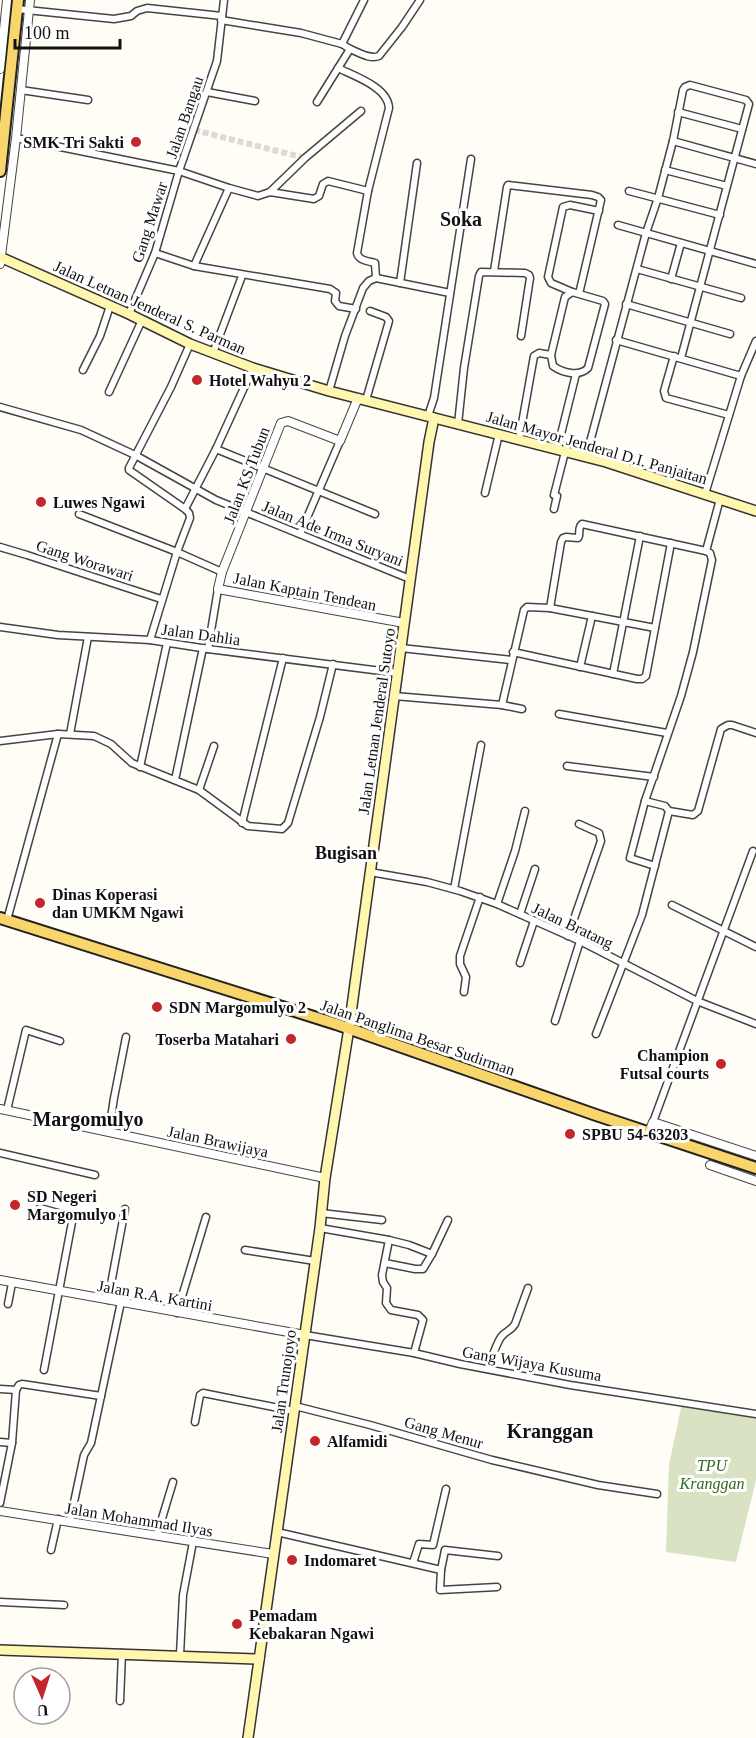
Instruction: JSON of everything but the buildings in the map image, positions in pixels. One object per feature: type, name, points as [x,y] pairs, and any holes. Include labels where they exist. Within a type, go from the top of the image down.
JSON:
[{"type":"main road","points":[[0,171],[5,136],[3,122],[21,6]]},
{"type":"main road","name":"Jalan Letnan Jenderal S. Parman","points":[[0,257],[129,314],[190,344],[253,368],[329,391],[431,417]]},
{"type":"main road","name":"Jalan Mayor Jenderal D.I. Panjaitan","points":[[431,417],[586,457],[756,511]]},
{"type":"main road","name":"Jalan Letnan Jenderal Sutoyo","points":[[349,1029],[431,417]]},
{"type":"main road","name":"Jalan Panglima Besar Sudirman","points":[[3,919],[349,1029],[406,1044],[471,1071],[603,1117],[651,1127],[698,1142],[756,1168]]},
{"type":"main road","name":"Jalan Trunojoyo","points":[[248,1738],[320,1228],[325,1178],[349,1029]]},
{"type":"main road","points":[[396,1057],[406,1044]]},
{"type":"main road","points":[[466,1082],[471,1071]]},
{"type":"main road","points":[[527,1090],[531,1079]]},
{"type":"main road","points":[[550,1086],[552,1112]]},
{"type":"main road","points":[[599,1128],[603,1117]]},
{"type":"main road","points":[[0,1650],[259,1659]]},
{"type":"street","points":[[0,69],[7,0]]},
{"type":"street","points":[[21,6],[30,0]]},
{"type":"street","name":"Jalan Bangau","points":[[179,171],[217,61],[224,0]]},
{"type":"street","points":[[342,44],[364,0]]},
{"type":"street","points":[[21,6],[114,19],[130,16],[142,8],[221,18],[301,33],[342,44],[375,58],[402,27],[420,0]]},
{"type":"street","points":[[0,264],[21,90],[21,6]]},
{"type":"street","points":[[317,102],[350,49]]},
{"type":"street","points":[[338,68],[371,84],[386,96],[389,102],[368,191],[357,253],[358,257],[375,263],[376,278]]},
{"type":"street","points":[[586,457],[626,304],[658,198],[678,112],[685,87],[690,85],[748,102],[691,322],[664,391],[666,398],[729,416]]},
{"type":"street","points":[[21,90],[88,100]]},
{"type":"street","points":[[207,92],[255,101]]},
{"type":"street","points":[[5,136],[179,171],[258,196],[270,192],[305,158],[361,111]]},
{"type":"street","points":[[678,112],[742,129]]},
{"type":"street","points":[[673,141],[756,164]]},
{"type":"street","points":[[431,417],[471,159]]},
{"type":"street","points":[[400,283],[417,163]]},
{"type":"street","points":[[665,170],[727,186]]},
{"type":"street","name":"Gang Mawar","points":[[129,314],[155,253],[179,171]]},
{"type":"street","points":[[270,192],[314,200],[319,196],[323,184],[328,181],[368,191]]},
{"type":"street","points":[[494,271],[508,185],[592,195],[601,200],[579,294]]},
{"type":"street","points":[[194,266],[229,188]]},
{"type":"street","points":[[629,191],[720,215]]},
{"type":"street","points":[[572,292],[565,297],[551,355],[553,366],[576,374],[583,373],[588,368],[605,304],[603,301],[550,283],[548,277],[562,207],[570,205],[599,211]]},
{"type":"street","points":[[618,225],[756,264]]},
{"type":"street","points":[[671,279],[681,243]]},
{"type":"street","points":[[155,253],[194,266],[242,276],[330,289],[336,293],[335,301],[339,306],[356,309]]},
{"type":"street","points":[[637,269],[741,298]]},
{"type":"street","points":[[458,424],[464,368],[479,276],[484,271],[529,275],[521,336]]},
{"type":"street","points":[[213,353],[242,276]]},
{"type":"street","points":[[329,391],[345,336],[363,288],[369,281],[376,278],[450,293]]},
{"type":"street","points":[[626,304],[730,334]]},
{"type":"street","points":[[83,370],[100,336],[110,306]]},
{"type":"street","points":[[300,534],[340,441],[362,399],[389,321],[386,317],[370,311]]},
{"type":"street","points":[[109,392],[142,320]]},
{"type":"street","points":[[616,340],[741,376]]},
{"type":"street","points":[[705,494],[741,376],[756,341]]},
{"type":"street","points":[[150,640],[161,599],[190,518],[185,509],[129,470],[190,344]]},
{"type":"street","points":[[519,440],[534,356],[539,353],[551,355]]},
{"type":"street","points":[[185,509],[216,449],[253,368]]},
{"type":"street","points":[[554,509],[561,451],[576,374]]},
{"type":"street","name":"Jalan Ade Irma Suryani","points":[[0,407],[81,430],[135,455],[216,500],[410,579]]},
{"type":"street","name":"Jalan KS Tubun","points":[[222,572],[279,426],[284,421],[340,441]]},
{"type":"street","points":[[484,493],[499,434]]},
{"type":"street","points":[[216,449],[375,514]]},
{"type":"street","points":[[706,551],[720,499]]},
{"type":"street","points":[[79,514],[222,572]]},
{"type":"street","points":[[550,608],[561,542],[566,537],[578,538],[580,525],[585,523],[710,553],[712,560],[693,652],[681,696],[645,801],[630,858],[655,866]]},
{"type":"street","points":[[613,674],[640,536]]},
{"type":"street","points":[[513,652],[642,679],[646,676],[671,543]]},
{"type":"street","name":"Gang Worawari","points":[[0,547],[161,599]]},
{"type":"street","name":"Jalan Kaptain Tendean","points":[[222,572],[218,589],[404,623]]},
{"type":"street","points":[[175,780],[218,589]]},
{"type":"street","points":[[502,705],[524,610],[530,606],[655,628]]},
{"type":"street","points":[[580,667],[592,616]]},
{"type":"street","name":"Jalan Dahlia","points":[[0,627],[58,635],[150,640],[397,673]]},
{"type":"street","points":[[70,734],[88,637]]},
{"type":"street","points":[[140,766],[167,643]]},
{"type":"street","points":[[401,648],[511,660]]},
{"type":"street","points":[[242,823],[283,658]]},
{"type":"street","points":[[0,741],[58,734],[102,738],[132,764],[199,790],[242,823],[255,827],[282,829],[288,823],[320,717],[333,664]]},
{"type":"street","points":[[394,696],[502,705],[522,709]]},
{"type":"street","points":[[559,714],[667,733]]},
{"type":"street","points":[[645,801],[665,806],[669,811],[693,815],[698,811],[721,729],[732,725],[756,733]]},
{"type":"street","points":[[3,919],[58,734]]},
{"type":"street","points":[[454,889],[481,745]]},
{"type":"street","points":[[199,790],[214,746]]},
{"type":"street","points":[[567,766],[654,777]]},
{"type":"street","points":[[497,904],[515,851],[525,811]]},
{"type":"street","points":[[596,1034],[642,915],[669,811]]},
{"type":"street","points":[[568,936],[601,841],[599,833],[579,824]]},
{"type":"street","points":[[651,1127],[753,851]]},
{"type":"street","points":[[520,914],[535,870]]},
{"type":"street","name":"Jalan Bratang","points":[[370,872],[427,882],[480,897],[580,941],[697,1001],[755,1021]]},
{"type":"street","points":[[464,992],[466,977],[460,964],[460,956],[480,897]]},
{"type":"street","points":[[672,905],[756,947]]},
{"type":"street","points":[[520,963],[534,921]]},
{"type":"street","points":[[555,1021],[580,941]]},
{"type":"street","points":[[4,1110],[26,1030],[60,1041]]},
{"type":"street","points":[[109,1131],[126,1037]]},
{"type":"street","name":"Jalan Brawijaya","points":[[4,1110],[325,1178]]},
{"type":"street","points":[[698,1142],[756,1156]]},
{"type":"street","points":[[0,1153],[95,1175]]},
{"type":"street","points":[[710,1165],[756,1181]]},
{"type":"street","points":[[40,1208],[69,1216],[72,1222],[57,1291],[44,1370]]},
{"type":"street","points":[[108,1300],[125,1209]]},
{"type":"street","points":[[321,1214],[382,1220]]},
{"type":"street","points":[[177,1313],[206,1217]]},
{"type":"street","points":[[385,1263],[423,1269],[448,1220]]},
{"type":"street","points":[[320,1228],[389,1240],[432,1254]]},
{"type":"street","points":[[389,1240],[382,1278],[387,1288],[387,1307],[391,1310],[418,1315],[423,1320],[414,1353]]},
{"type":"street","points":[[245,1250],[315,1261]]},
{"type":"street","name":"Jalan R.A. Kartini","points":[[0,1280],[305,1335]]},
{"type":"street","points":[[8,1304],[12,1282]]},
{"type":"street","points":[[488,1369],[502,1334],[512,1329],[515,1324],[528,1288]]},
{"type":"street","points":[[70,1521],[84,1455],[91,1443],[121,1302]]},
{"type":"street","name":"Gang Wijaya Kusuma","points":[[305,1335],[414,1353],[632,1395],[756,1414]]},
{"type":"street","points":[[0,1503],[12,1443],[16,1390],[19,1385],[100,1396]]},
{"type":"street","points":[[0,1389],[16,1390]]},
{"type":"street","name":"Gang Menur","points":[[195,1422],[200,1395],[203,1393],[295,1408],[370,1425],[492,1460],[598,1485],[657,1494]]},
{"type":"street","points":[[0,1442],[12,1443]]},
{"type":"street","points":[[157,1535],[173,1482]]},
{"type":"street","points":[[413,1563],[419,1544],[433,1545],[446,1489]]},
{"type":"street","name":"Jalan Mohammad Ilyas","points":[[0,1511],[273,1554]]},
{"type":"street","points":[[51,1550],[58,1519]]},
{"type":"street","points":[[277,1532],[441,1570]]},
{"type":"street","points":[[180,1655],[183,1595],[193,1542]]},
{"type":"street","points":[[497,1587],[440,1590],[445,1550],[498,1556]]},
{"type":"street","points":[[0,1602],[64,1605]]},
{"type":"street","points":[[120,1701],[122,1653]]},
{"type":"green space","name":"TPU Kranggan","points":[[682,1403],[756,1414],[756,1480],[736,1562],[666,1552],[669,1465]]},
{"type":"tunnel","points":[[194,130],[305,158]]},
{"type":"place","name":"SMK Tri Sakti","points":[[136,142]]},
{"type":"place","name":"Hotel Wahyu 2","points":[[197,380]]},
{"type":"place","name":"Luwes Ngawi","points":[[41,502]]},
{"type":"place","name":"Dinas Koperasi dan UMKM Ngawi","points":[[40,903]]},
{"type":"place","name":"SDN Margomulyo 2","points":[[157,1007]]},
{"type":"place","name":"Toserba Matahari","points":[[291,1039]]},
{"type":"place","name":"Champion Futsal courts","points":[[721,1064]]},
{"type":"place","name":"SPBU 54-63203","points":[[570,1134]]},
{"type":"place","name":"SD Negeri Margomulyo 1","points":[[15,1205]]},
{"type":"place","name":"Alfamidi","points":[[315,1441]]},
{"type":"place","name":"Indomaret","points":[[292,1560]]},
{"type":"place","name":"Pemadam Kebakaran Ngawi","points":[[237,1624]]},
{"type":"district","name":"Soka","points":[[461,219]]},
{"type":"district","name":"Bugisan","points":[[346,853]]},
{"type":"district","name":"Margomulyo","points":[[88,1119]]},
{"type":"district","name":"Kranggan","points":[[550,1431]]}]
